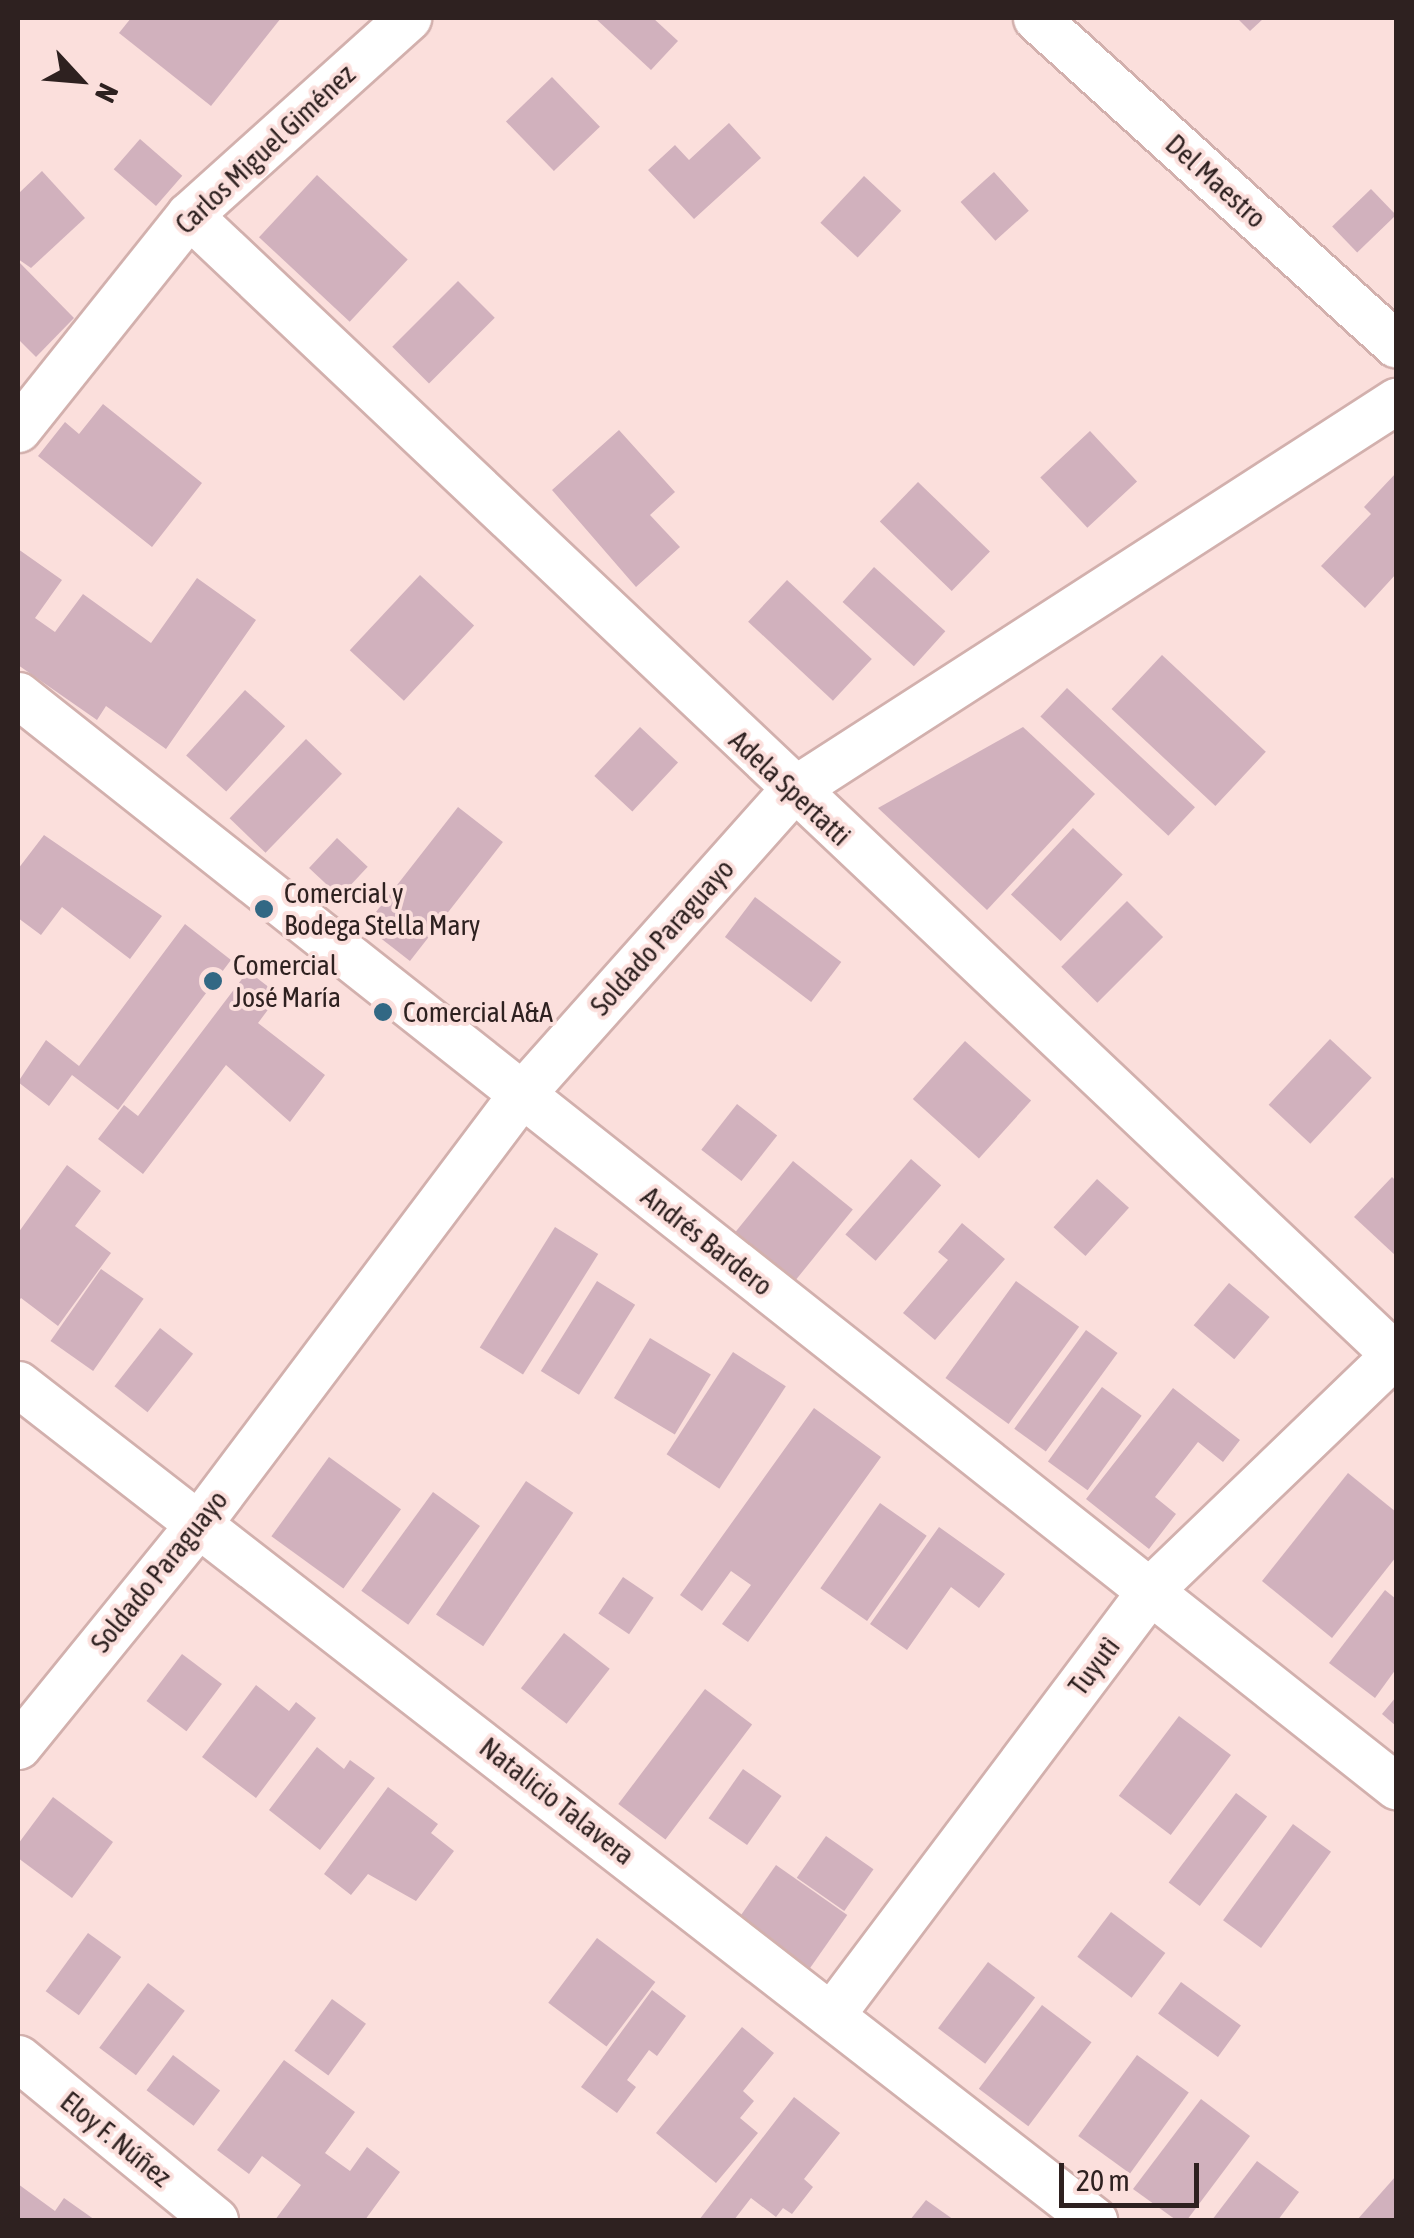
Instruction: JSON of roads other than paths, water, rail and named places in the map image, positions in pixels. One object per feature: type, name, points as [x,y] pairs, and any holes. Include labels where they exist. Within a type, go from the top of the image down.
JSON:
[{"type":"street","name":"Carlos Miguel Giménez","points":[[18,429],[189,215],[408,18]]},
{"type":"street","name":"Del Maestro","points":[[1036,18],[1396,345]]},
{"type":"street","name":"Adela Spertatti","points":[[189,215],[793,790],[1396,1354]]},
{"type":"street","name":"Soldado Paraguayo","points":[[18,1746],[200,1523],[520,1096],[793,790],[1396,401]]},
{"type":"street","name":"Andrés Bardero","points":[[18,695],[520,1096],[1152,1587],[1396,1786]]},
{"type":"street","name":"Tuyutì","points":[[832,2014],[1152,1587],[1396,1354]]},
{"type":"street","name":"Natalicio Talavera","points":[[18,1384],[1094,2220]]},
{"type":"street","name":"Eloy F. Núñez","points":[[18,2058],[215,2220]]},
{"type":"place","name":"Comercial y Bodega Stella Mary","points":[[264,909]]},
{"type":"place","name":"Comercial José María","points":[[213,981]]},
{"type":"place","name":"Comercial A&A","points":[[383,1012]]}]
